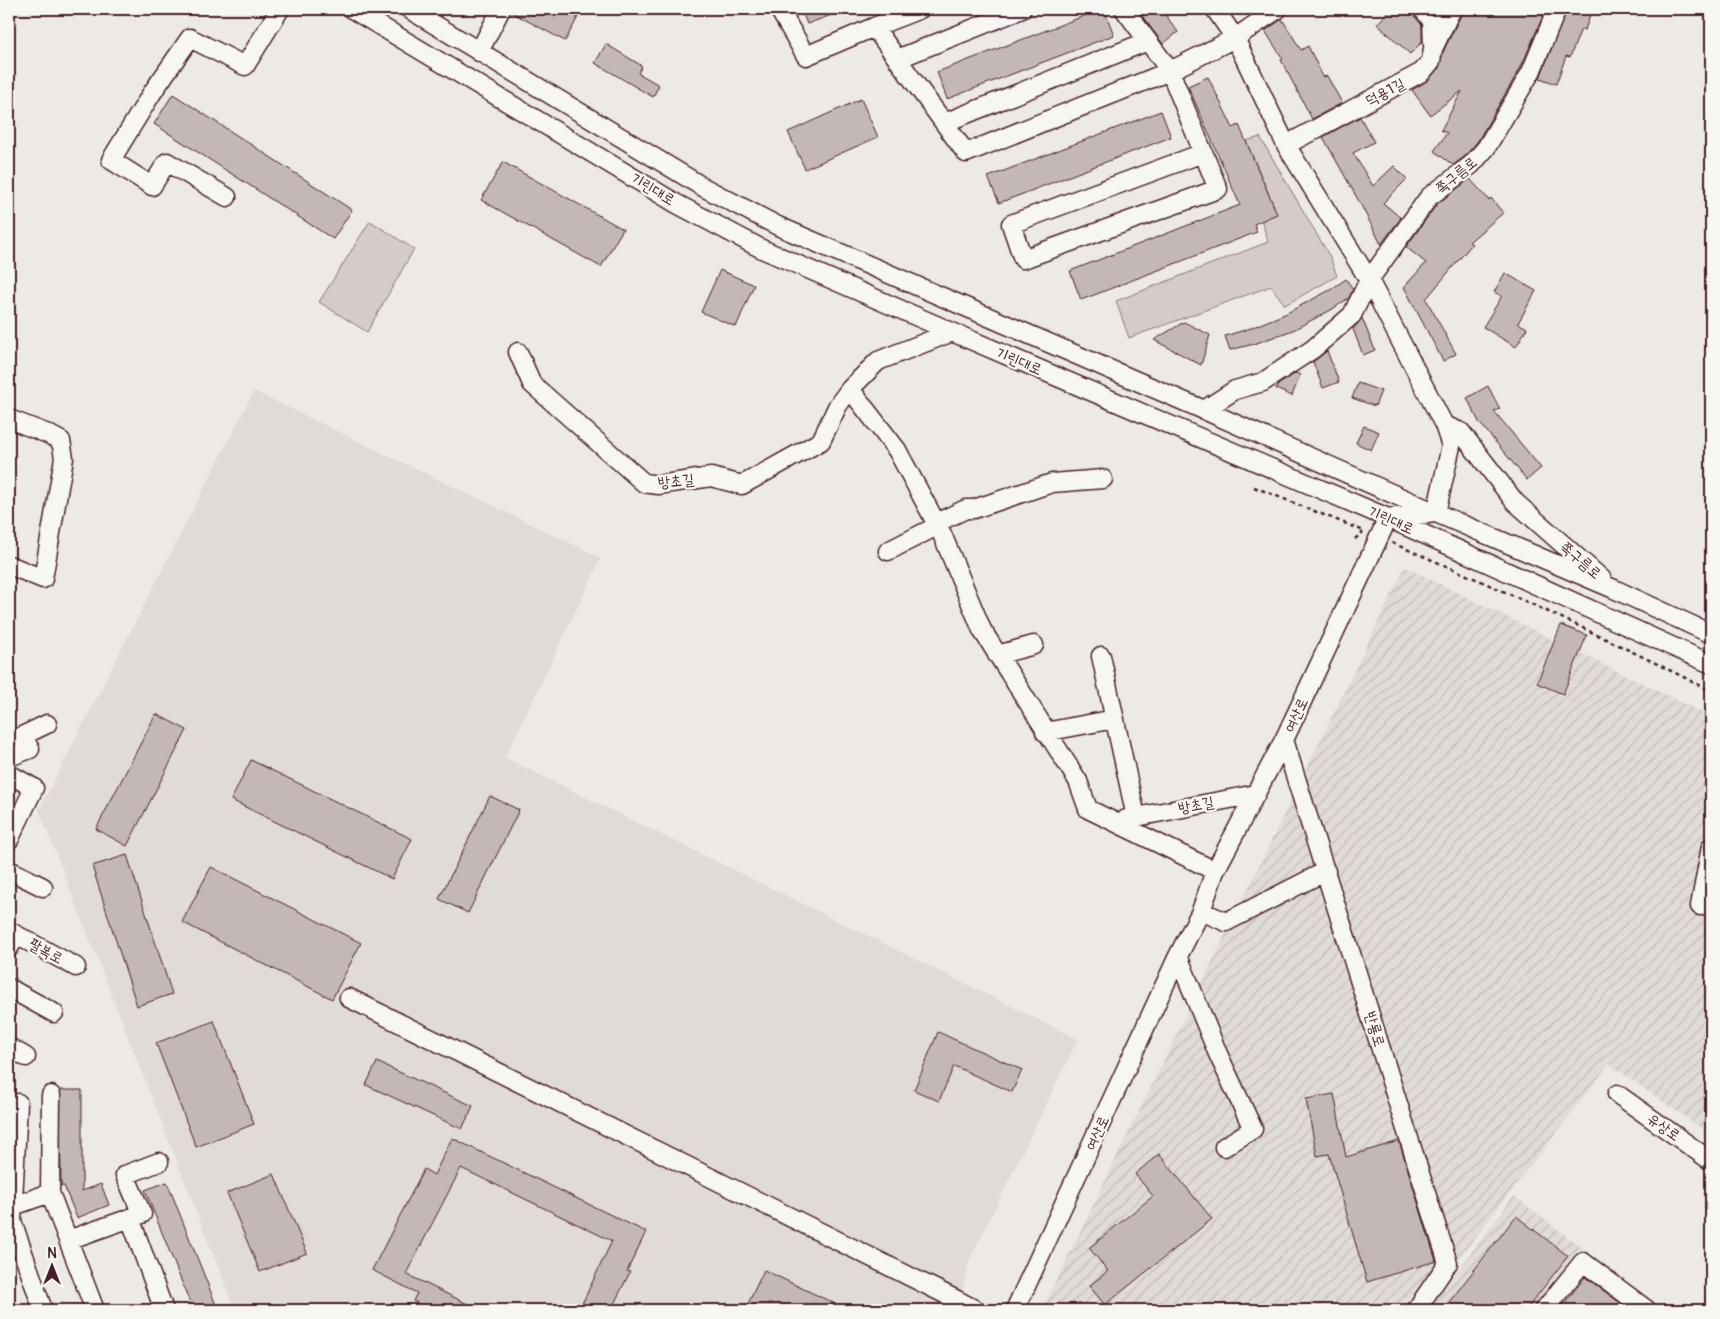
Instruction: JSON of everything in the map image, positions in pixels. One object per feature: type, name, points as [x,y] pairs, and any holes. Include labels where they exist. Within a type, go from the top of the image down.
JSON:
[{"type":"street","points":[[226,197],[167,162],[152,186],[112,160],[152,93],[190,38],[245,66],[280,9]]},
{"type":"street","name":"기린대로","points":[[352,9],[677,204],[762,249],[1388,518],[1711,664]]},
{"type":"street","name":"기린대로","points":[[409,9],[703,187],[778,226],[1614,589],[1711,634]]},
{"type":"street","points":[[479,52],[500,9]]},
{"type":"street","points":[[779,9],[806,56],[920,9]]},
{"type":"street","points":[[896,59],[1022,9]]},
{"type":"street","points":[[1124,9],[1170,71],[1218,189],[1023,259],[1011,224],[1203,153]]},
{"type":"street","points":[[1215,9],[1235,38],[1286,145],[1369,280],[1444,424],[1452,446],[1436,513],[1388,518]]},
{"type":"street","points":[[874,28],[966,153],[1170,71],[1235,38],[1278,9]]},
{"type":"street","points":[[1423,9],[1432,21],[1433,49]]},
{"type":"street","name":"덕용1길","points":[[1286,145],[1422,72],[1431,61],[1433,49],[1452,9]]},
{"type":"street","name":"쪽구름로","points":[[1204,410],[1235,390],[1263,382],[1314,350],[1352,315],[1369,280],[1429,197],[1472,165],[1486,148],[1531,72],[1557,9]]},
{"type":"street","points":[[944,124],[1148,42]]},
{"type":"street","name":"방초길","points":[[518,352],[532,384],[644,484],[658,485],[711,477],[742,485],[821,441],[838,405],[850,389],[878,362],[952,332]]},
{"type":"street","points":[[850,389],[897,450],[937,524],[982,630],[1045,732],[1078,781],[1088,809],[1215,871]]},
{"type":"street","points":[[9,420],[48,434],[61,441],[64,458],[43,579],[9,565]]},
{"type":"street","name":"쪽구름로","points":[[1444,424],[1461,432],[1515,502],[1614,589]]},
{"type":"street","points":[[888,551],[966,510],[974,510],[1052,483],[1103,478]]},
{"type":"street","name":"여산로","points":[[1015,1310],[1178,956],[1201,911],[1215,871],[1284,740],[1388,518]]},
{"type":"street","points":[[997,654],[1034,645]]},
{"type":"street","points":[[1101,656],[1136,817]]},
{"type":"street","points":[[1045,732],[1115,719]]},
{"type":"street","points":[[9,757],[30,749],[22,736],[47,724]]},
{"type":"street","name":"반룡로","points":[[1284,740],[1448,1263],[1416,1310]]},
{"type":"street","points":[[9,774],[34,788],[9,840]]},
{"type":"street","name":"방초길","points":[[1113,821],[1256,794]]},
{"type":"street","points":[[1700,906],[1711,847]]},
{"type":"street","points":[[9,870],[43,887]]},
{"type":"street","points":[[1201,911],[1226,922],[1326,872]]},
{"type":"street","name":"팔복로","points":[[11,938],[76,967]]},
{"type":"street","points":[[1178,956],[1218,1054],[1253,1129],[1224,1146]]},
{"type":"street","points":[[9,988],[54,1012]]},
{"type":"street","points":[[349,998],[976,1310]]},
{"type":"street","points":[[9,1047],[26,1057]]},
{"type":"street","name":"유상로","points":[[1618,1094],[1711,1161]]},
{"type":"street","points":[[51,1095],[50,1193],[74,1238],[106,1310]]},
{"type":"street","points":[[18,1103],[12,1221],[43,1310]]},
{"type":"street","points":[[74,1238],[142,1214],[126,1175],[159,1162]]},
{"type":"street","points":[[13,1206],[50,1193]]},
{"type":"street","points":[[130,1218],[164,1310]]},
{"type":"street","points":[[74,1238],[96,1310]]},
{"type":"street","points":[[1546,1309],[1582,1262],[1647,1310]]},
{"type":"path","points":[[1254,487],[1460,571],[1621,645],[1711,691]]},
{"type":"shaded area","points":[[1260,137],[1330,257],[1337,276],[1285,305],[1271,286],[1129,338],[1116,301],[1268,242],[1260,214],[1275,208],[1246,141]]},
{"type":"shaded area","points":[[370,221],[414,249],[367,332],[319,302]]},
{"type":"shaded area","points":[[254,391],[601,558],[505,758],[1078,1039],[969,1261],[958,1310],[235,1310],[39,810]]},
{"type":"shaded area","points":[[1405,567],[1711,717],[1711,1135],[1609,1064],[1419,1310],[1042,1310]]},
{"type":"shaded area","points":[[1514,1196],[1663,1310],[1428,1310]]},
{"type":"building","points":[[512,9],[562,9],[578,17],[565,41],[511,12]]},
{"type":"building","points":[[801,9],[845,9],[845,10],[807,24]]},
{"type":"building","points":[[1104,9],[1114,35],[947,99],[937,72]]},
{"type":"building","points":[[1137,9],[1161,9],[1178,32],[1163,44]]},
{"type":"building","points":[[1391,9],[1408,9],[1422,25],[1422,42],[1410,54],[1377,24]]},
{"type":"building","points":[[1464,9],[1546,9],[1521,67],[1477,142],[1464,157],[1453,165],[1434,151],[1447,133],[1441,130],[1462,91],[1430,115],[1412,90],[1427,81],[1439,68],[1443,52]]},
{"type":"building","points":[[1567,9],[1592,9],[1585,30],[1581,29],[1570,57],[1566,56],[1556,84],[1540,78]]},
{"type":"building","points":[[1282,19],[1301,50],[1308,46],[1323,77],[1327,76],[1342,103],[1312,119],[1281,60],[1283,59],[1265,31]]},
{"type":"building","points":[[606,44],[642,66],[638,73],[659,85],[653,97],[595,63]]},
{"type":"building","points":[[1208,77],[1233,128],[1239,125],[1277,214],[1254,224],[1257,232],[1081,300],[1070,271],[1240,205],[1188,86]]},
{"type":"building","points":[[173,94],[352,210],[333,239],[154,124]]},
{"type":"building","points":[[861,99],[878,137],[805,169],[788,132]]},
{"type":"building","points":[[1161,111],[1171,137],[999,203],[988,177]]},
{"type":"building","points":[[1360,117],[1374,142],[1353,153],[1373,186],[1394,166],[1407,179],[1383,203],[1401,218],[1381,244],[1323,137]]},
{"type":"building","points":[[503,162],[623,229],[601,267],[481,200]]},
{"type":"building","points":[[1470,179],[1489,200],[1491,198],[1503,213],[1469,242],[1472,244],[1426,299],[1456,354],[1443,361],[1404,287],[1426,263],[1406,247],[1437,204]]},
{"type":"building","points":[[720,270],[754,285],[736,327],[701,312]]},
{"type":"building","points":[[1505,273],[1536,291],[1518,323],[1527,328],[1516,347],[1483,327],[1502,296],[1494,292]]},
{"type":"building","points":[[1346,279],[1353,289],[1349,298],[1331,310],[1293,330],[1254,344],[1230,350],[1225,336],[1285,314],[1330,290]]},
{"type":"building","points":[[1362,318],[1375,350],[1363,355],[1353,329]]},
{"type":"building","points":[[1184,322],[1210,335],[1201,365],[1154,340]]},
{"type":"building","points":[[1327,351],[1339,382],[1323,388],[1313,362]]},
{"type":"building","points":[[1296,373],[1300,375],[1292,396],[1276,389],[1278,385]]},
{"type":"building","points":[[1358,383],[1381,391],[1375,406],[1352,398]]},
{"type":"building","points":[[1488,386],[1500,409],[1494,411],[1541,468],[1527,480],[1479,422],[1467,398]]},
{"type":"building","points":[[1364,426],[1379,432],[1371,450],[1356,443]]},
{"type":"building","points":[[1561,625],[1587,635],[1563,694],[1537,683]]},
{"type":"building","points":[[156,714],[187,730],[127,846],[96,829]]},
{"type":"building","points":[[251,760],[412,839],[392,879],[231,800]]},
{"type":"building","points":[[490,796],[519,810],[468,913],[439,899]]},
{"type":"building","points":[[127,855],[172,994],[137,1006],[92,866]]},
{"type":"building","points":[[211,867],[361,943],[332,999],[182,922]]},
{"type":"building","points":[[214,1021],[254,1124],[196,1147],[156,1043]]},
{"type":"building","points":[[938,1032],[1022,1070],[1012,1092],[954,1066],[939,1101],[914,1090]]},
{"type":"building","points":[[377,1062],[473,1106],[462,1129],[366,1085]]},
{"type":"building","points":[[60,1090],[82,1090],[82,1191],[101,1184],[109,1205],[77,1218],[64,1186],[61,1186]]},
{"type":"building","points":[[1334,1094],[1346,1157],[1399,1141],[1436,1261],[1367,1282],[1329,1154],[1317,1156],[1306,1099]]},
{"type":"building","points":[[452,1138],[646,1232],[627,1271],[630,1272],[611,1310],[579,1310],[612,1241],[461,1168],[406,1274],[480,1310],[432,1310],[413,1301],[417,1293],[372,1270],[424,1169],[434,1175]]},
{"type":"building","points":[[1159,1154],[1212,1219],[1105,1305],[1089,1286],[1108,1271],[1089,1248],[1153,1196],[1135,1174]]},
{"type":"building","points":[[274,1174],[307,1253],[260,1272],[227,1193]]},
{"type":"building","points":[[167,1182],[218,1310],[193,1310],[145,1190]]},
{"type":"building","points":[[1516,1216],[1568,1256],[1526,1310],[1443,1310]]},
{"type":"building","points":[[764,1270],[848,1310],[745,1310]]},
{"type":"building","points":[[1585,1277],[1630,1310],[1569,1310],[1563,1305]]}]
